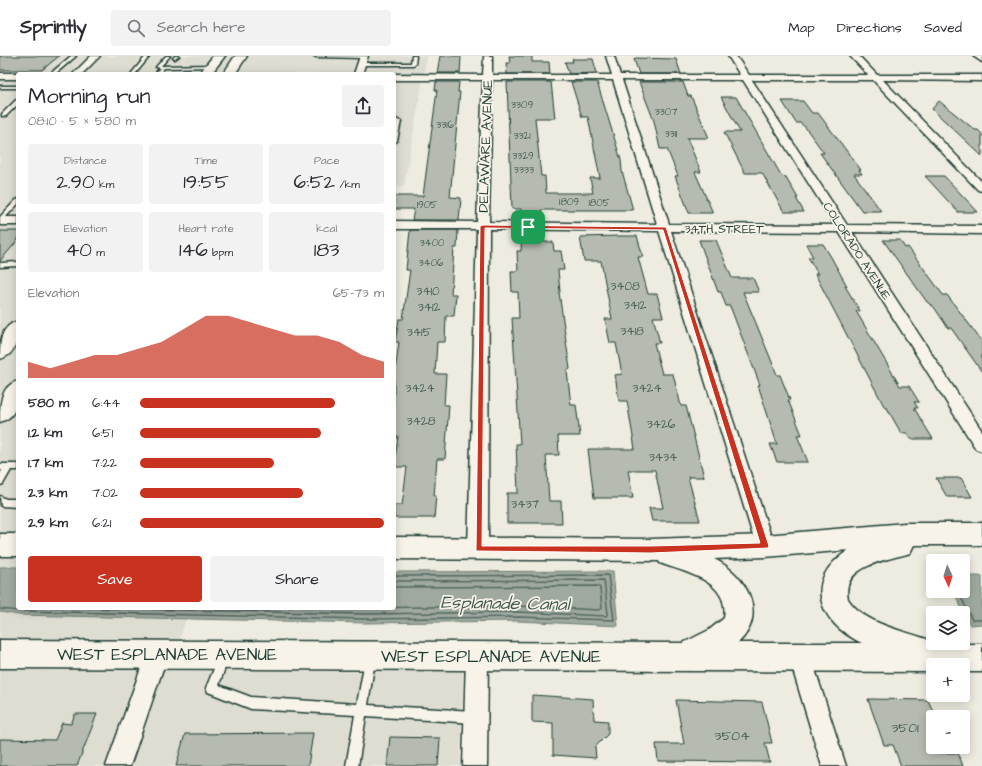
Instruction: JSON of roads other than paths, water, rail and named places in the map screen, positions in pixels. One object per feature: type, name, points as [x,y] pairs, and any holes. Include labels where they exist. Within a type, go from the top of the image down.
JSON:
[{"type":"main road","points":[[208,70],[219,56]]},
{"type":"main road","points":[[230,72],[241,56]]},
{"type":"main road","points":[[0,352],[16,330]]},
{"type":"main road","points":[[396,548],[651,550],[765,546],[905,534],[982,534]]},
{"type":"main road","points":[[944,658],[877,636],[842,614],[833,599],[834,586],[839,572],[854,560],[883,548],[951,534]]},
{"type":"main road","points":[[651,550],[697,563],[713,570],[730,583],[738,598],[739,617],[735,626],[720,640],[685,656]]},
{"type":"main road","name":"WEST ESPLANADE AVENUE","points":[[0,654],[944,658]]},
{"type":"main road","name":"WEST ESPLANADE AVENUE","points":[[970,658],[982,658]]},
{"type":"street","points":[[79,72],[96,56]]},
{"type":"street","name":"DELAWARE AVENUE","points":[[478,549],[483,226],[488,56]]},
{"type":"street","points":[[610,56],[765,546]]},
{"type":"street","name":"COLORADO AVENUE","points":[[732,56],[982,445]]},
{"type":"street","points":[[854,56],[982,188]]},
{"type":"street","points":[[977,56],[982,60]]},
{"type":"street","points":[[359,72],[363,59]]},
{"type":"street","points":[[0,76],[16,76]]},
{"type":"street","points":[[396,77],[982,78]]},
{"type":"street","points":[[0,220],[16,221]]},
{"type":"street","name":"34TH STREET","points":[[396,225],[982,230]]},
{"type":"street","points":[[118,766],[157,654]]},
{"type":"street","points":[[474,766],[477,656]]},
{"type":"street","points":[[800,657],[834,766]]},
{"type":"lane","points":[[54,72],[74,56]]},
{"type":"lane","points":[[135,72],[148,56]]},
{"type":"lane","points":[[168,56],[158,67],[208,70]]},
{"type":"lane","points":[[316,56],[413,64],[414,56]]},
{"type":"lane","points":[[160,72],[174,59]]},
{"type":"lane","points":[[0,87],[16,87]]},
{"type":"lane","points":[[4,115],[16,103]]},
{"type":"lane","points":[[396,120],[399,120],[396,133]]},
{"type":"lane","points":[[0,220],[16,203]]},
{"type":"lane","points":[[0,265],[16,264]]},
{"type":"lane","points":[[0,482],[9,467]]},
{"type":"lane","points":[[0,500],[4,503],[16,503]]},
{"type":"lane","points":[[224,654],[212,688],[251,703],[476,717]]},
{"type":"lane","points":[[352,766],[370,655]]},
{"type":"water","name":"Esplanade Canal","points":[[0,567],[16,567],[16,610],[396,610],[396,572],[613,571],[618,626],[518,621],[366,623],[19,615],[0,612]]},
{"type":"water","points":[[970,576],[982,576],[982,624],[970,625],[970,606],[960,606],[956,598],[970,598]]}]
